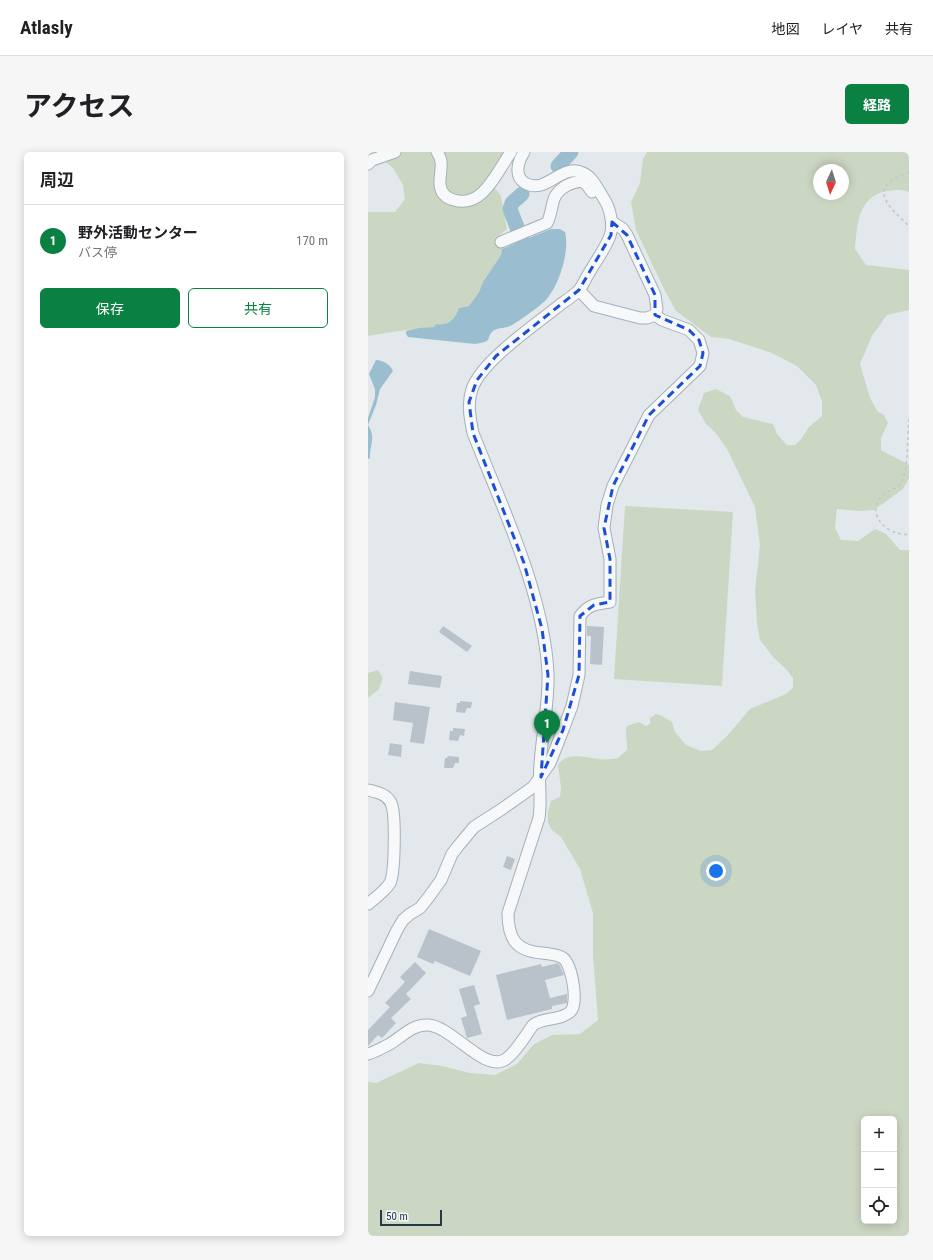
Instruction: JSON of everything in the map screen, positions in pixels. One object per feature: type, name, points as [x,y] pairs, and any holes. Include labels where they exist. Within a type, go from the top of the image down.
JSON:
[{"type":"street","points":[[368,164],[372,160],[395,152]]},
{"type":"street","points":[[438,152],[442,162],[440,184],[444,196],[461,202],[470,199],[487,189],[511,152]]},
{"type":"street","points":[[368,1054],[388,1045],[410,1030],[419,1026],[428,1025],[445,1031],[487,1060],[500,1062],[512,1054],[533,1025],[538,1022],[563,1016],[570,1012],[574,1005],[575,998],[569,966],[564,959],[558,956],[522,949],[514,941],[509,927],[508,913],[539,818],[541,804],[540,766],[547,708],[548,675],[542,629],[524,563],[473,433],[469,415],[469,402],[472,388],[483,370],[496,356],[579,290],[611,235],[612,222],[606,202],[591,179],[583,172],[566,172],[541,185],[532,186],[524,184],[519,176],[518,169],[524,152]]},
{"type":"street","points":[[501,242],[547,224],[550,218],[554,197],[569,184],[582,181],[597,198],[606,202]]},
{"type":"street","points":[[612,222],[622,229],[627,235],[656,295],[657,309],[655,315]]},
{"type":"street","points":[[579,290],[594,306],[640,318],[647,318],[655,315]]},
{"type":"street","points":[[368,991],[403,920],[420,908],[428,898],[441,880],[452,854],[458,845],[474,827],[502,810],[533,787],[550,762],[564,730],[572,706],[579,675],[580,616],[586,609],[594,605],[610,602],[610,559],[604,528],[607,505],[613,486],[649,415],[700,366],[703,353],[699,340],[689,330],[662,320],[655,315]]},
{"type":"street","points":[[368,790],[377,792],[389,799],[394,822],[392,877],[385,888],[368,904]]},
{"type":"path","points":[[909,172],[892,180],[885,188],[884,194],[887,202],[909,226]]},
{"type":"path","points":[[909,420],[904,474],[900,485],[881,497],[878,502],[876,514],[880,522],[885,527],[894,532],[909,535]]},
{"type":"highlighted area","points":[[612,222],[627,235],[655,295],[655,315],[689,330],[699,340],[703,353],[700,366],[649,415],[613,486],[604,528],[610,559],[610,602],[594,605],[580,616],[579,675],[563,730],[541,777],[548,675],[542,629],[524,563],[473,433],[469,402],[477,380],[496,356],[579,290],[611,235]]},
{"type":"green space","points":[[368,152],[517,152],[490,182],[501,196],[507,229],[495,239],[502,249],[501,255],[469,306],[459,308],[456,315],[448,323],[436,324],[434,327],[368,336],[368,212],[395,212],[405,199],[403,185],[393,168],[384,161],[368,158]]},
{"type":"green space","points":[[647,152],[909,152],[909,192],[901,190],[887,191],[877,194],[870,199],[865,205],[858,221],[855,249],[866,265],[909,270],[909,310],[887,315],[872,336],[860,364],[870,398],[878,412],[884,415],[888,423],[881,438],[881,450],[909,465],[909,478],[903,489],[874,510],[859,511],[837,509],[835,528],[841,540],[858,541],[875,529],[886,534],[900,550],[909,550],[909,1236],[368,1236],[368,1082],[376,1083],[419,1063],[442,1066],[470,1073],[495,1075],[517,1064],[534,1044],[552,1035],[580,1034],[598,1020],[593,956],[593,913],[580,869],[561,837],[552,830],[548,823],[548,812],[551,801],[560,797],[561,788],[558,765],[567,758],[577,756],[604,759],[618,758],[627,750],[627,726],[639,722],[646,726],[650,724],[650,718],[656,714],[672,722],[675,732],[686,745],[701,751],[712,750],[727,736],[750,709],[786,694],[793,688],[793,678],[773,657],[760,640],[757,623],[755,591],[760,545],[755,507],[727,449],[715,432],[706,424],[698,410],[704,393],[716,389],[730,396],[736,410],[743,417],[773,424],[777,434],[787,445],[795,445],[809,427],[822,416],[822,401],[816,385],[797,366],[772,353],[729,339],[711,337],[676,311],[636,230],[631,202],[640,183],[643,159]]},
{"type":"green space","points":[[625,506],[733,512],[722,686],[614,679]]},
{"type":"green space","points":[[378,670],[383,678],[379,689],[368,698],[368,673]]},
{"type":"water","points":[[551,229],[560,229],[565,232],[565,259],[555,287],[545,301],[534,310],[512,325],[495,330],[485,342],[475,344],[408,337],[406,331],[434,327],[436,324],[448,323],[456,315],[459,308],[469,306],[501,255],[502,249]]},
{"type":"water","points":[[376,360],[379,360],[389,365],[393,371],[380,389],[376,405],[368,425],[368,418],[375,397],[375,389],[369,374]]},
{"type":"water","points":[[368,425],[372,433],[372,437],[370,458],[368,459]]},
{"type":"building","points":[[443,626],[472,646],[467,652],[439,632]]},
{"type":"building","points":[[587,626],[604,627],[602,665],[590,664],[591,636],[587,636]]},
{"type":"building","points":[[410,671],[442,676],[440,688],[408,684]]},
{"type":"building","points":[[460,701],[472,702],[471,708],[467,708],[465,713],[456,712],[457,703],[460,703]]},
{"type":"building","points":[[395,702],[430,707],[424,744],[410,742],[413,723],[393,720]]},
{"type":"building","points":[[453,728],[465,729],[464,736],[460,735],[458,741],[449,740],[450,731],[453,731]]},
{"type":"building","points":[[390,743],[402,745],[401,757],[388,755]]},
{"type":"building","points":[[448,756],[459,757],[459,763],[455,763],[453,768],[444,768],[445,758]]},
{"type":"building","points":[[507,856],[515,859],[511,870],[503,867]]},
{"type":"building","points":[[429,929],[481,951],[470,976],[435,961],[433,964],[417,957]]},
{"type":"building","points":[[415,962],[426,973],[406,994],[411,999],[391,1018],[396,1023],[382,1038],[378,1035],[368,1046],[368,1030],[390,1007],[385,1003],[405,982],[400,977]]},
{"type":"building","points":[[558,963],[564,975],[545,980],[550,998],[567,994],[567,1003],[552,1006],[552,1009],[507,1020],[496,975],[541,964],[542,967]]},
{"type":"building","points":[[474,985],[480,1004],[474,1006],[482,1034],[467,1038],[461,1018],[467,1016],[459,989]]},
{"type":"waterway","points":[[558,166],[571,152]]},
{"type":"waterway","points":[[522,194],[512,203],[510,209],[527,253],[525,260]]},
{"type":"place","name":"野外活動センター","points":[[547,743]]}]
